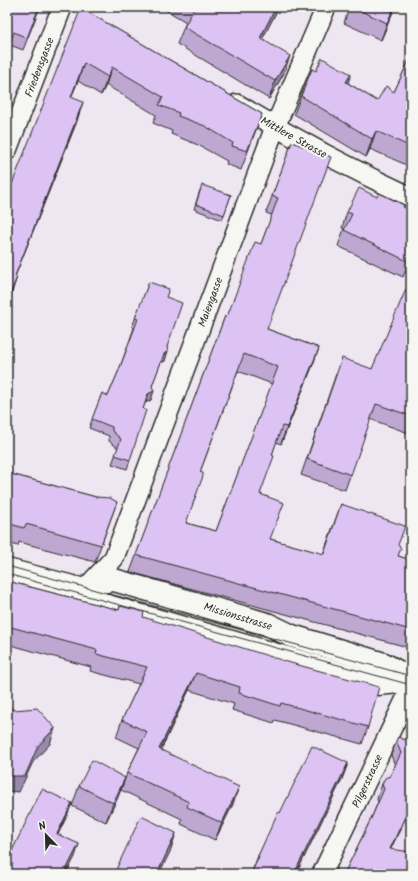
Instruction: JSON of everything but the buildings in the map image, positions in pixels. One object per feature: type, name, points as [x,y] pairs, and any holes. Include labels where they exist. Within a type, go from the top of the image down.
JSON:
[{"type":"main road","points":[[7,570],[84,590],[104,605],[377,684],[411,680]]},
{"type":"street","name":"Friedensgasse","points":[[7,150],[62,7]]},
{"type":"street","name":"Maiengasse","points":[[84,590],[105,570],[114,558],[275,127],[326,7]]},
{"type":"street","name":"Mittlere Strasse","points":[[221,94],[275,127],[370,178],[411,197]]},
{"type":"street","name":"Pilgerstrasse","points":[[322,874],[411,688]]},
{"type":"shaded area","points":[[385,771],[411,783],[411,856],[357,831]]},
{"type":"tram line","points":[[7,566],[411,676]]},
{"type":"tram line","points":[[7,574],[411,685]]}]
